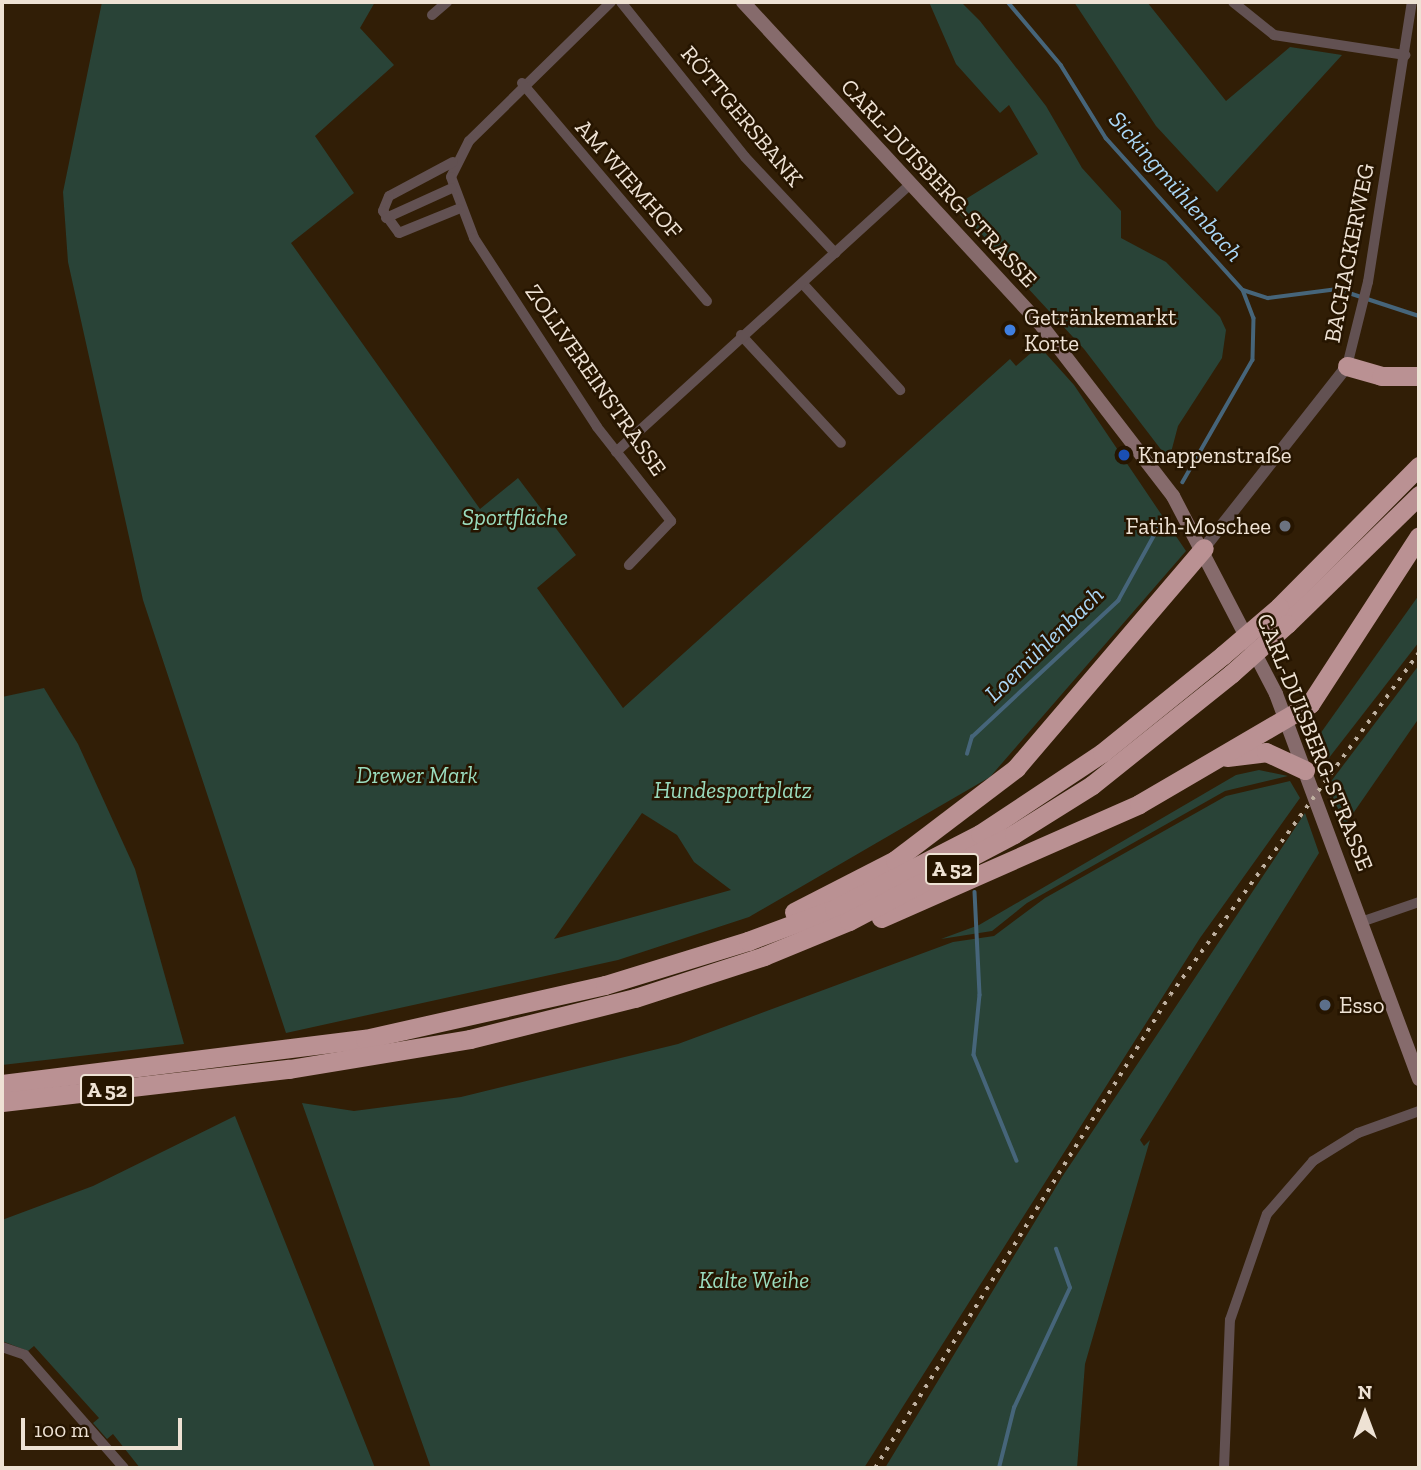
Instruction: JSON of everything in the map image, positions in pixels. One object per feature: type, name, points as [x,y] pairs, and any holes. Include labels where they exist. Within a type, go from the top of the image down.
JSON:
[{"type":"highway","points":[[1347,366],[1381,376],[1419,376]]},
{"type":"highway","name":"A 52","points":[[2,1102],[210,1069],[470,1039],[635,998],[764,956],[932,880],[1092,785],[1231,674],[1419,466]]},
{"type":"highway","name":"A 52","points":[[286,1060],[480,1015],[748,942],[834,909],[980,834],[1102,753],[1223,656],[1283,616],[1419,495]]},
{"type":"highway","points":[[635,998],[677,995],[804,950],[1127,810],[1223,758],[1286,719],[1326,689],[1419,537]]},
{"type":"highway","points":[[748,942],[767,924],[895,860],[1016,768],[1205,548]]},
{"type":"highway","points":[[1223,758],[1266,752],[1306,770]]},
{"type":"highway","name":"A 52","points":[[2,1084],[210,1069]]},
{"type":"main road","name":"CARL-DUISBERG-STRASSE","points":[[743,2],[908,186],[1088,380],[1205,548],[1286,719],[1419,1079]]},
{"type":"street","points":[[432,15],[447,2]]},
{"type":"street","points":[[458,209],[407,232],[393,230],[386,218],[389,196],[453,162],[522,83],[611,2]]},
{"type":"street","name":"RÖTTGERSBANK","points":[[621,2],[745,157],[835,253]]},
{"type":"street","points":[[1233,2],[1274,35],[1405,55]]},
{"type":"street","name":"BACHACKERWEG","points":[[1205,548],[1347,366],[1362,316],[1412,2]]},
{"type":"street","name":"AM WIEMHOF","points":[[522,83],[707,301]]},
{"type":"street","name":"ZOLLVEREINSTRASSE","points":[[453,162],[452,188],[458,209],[616,452],[671,521],[629,565]]},
{"type":"street","points":[[616,452],[741,335],[803,284],[908,186]]},
{"type":"street","points":[[386,218],[452,188]]},
{"type":"street","points":[[803,284],[900,390]]},
{"type":"street","points":[[741,335],[841,443]]},
{"type":"street","points":[[1361,922],[1419,902]]},
{"type":"street","points":[[1224,1468],[1230,1320],[1266,1214],[1313,1161],[1358,1133],[1419,1111]]},
{"type":"street","points":[[2,1348],[25,1355],[124,1468]]},
{"type":"green space","name":"Drewer Mark","points":[[102,2],[375,2],[360,28],[394,65],[315,136],[354,193],[291,243],[480,509],[518,478],[576,555],[537,588],[623,708],[1010,359],[1016,366],[1039,346],[1074,385],[1186,551],[990,777],[749,917],[618,960],[286,1033],[143,600],[68,262],[63,192]],"holes":[[[642,813],[677,835],[694,862],[731,890],[554,939]]]},
{"type":"green space","points":[[929,2],[961,2],[980,21],[1046,106],[1082,168],[1121,211],[1121,238],[1166,262],[1220,317],[1226,330],[1222,358],[1178,426],[1169,460],[1084,349],[953,207],[1038,154],[1009,105],[1000,113],[956,64]]},
{"type":"green space","points":[[1074,2],[1147,2],[1226,101],[1290,47],[1342,55],[1217,192],[1156,126]]},
{"type":"green space","points":[[1419,595],[1419,642],[1318,772],[1310,748]]},
{"type":"green space","points":[[1419,665],[1419,718],[1343,828],[1326,788]]},
{"type":"green space","points":[[44,688],[78,744],[135,869],[184,1044],[2,1065],[2,697]]},
{"type":"green space","points":[[1259,770],[1288,776],[1225,791],[1027,903],[992,931],[941,939],[979,925],[1236,775]]},
{"type":"green space","name":"Kalte Weihe","points":[[1290,781],[1300,798],[1200,938],[864,1468],[431,1468],[302,1103],[354,1111],[461,1097],[678,1044],[953,942],[994,936],[1045,898],[1226,796]]},
{"type":"green space","points":[[1305,813],[1319,853],[1140,1140],[1144,1146],[1150,1140],[1085,1364],[1077,1468],[885,1468],[1062,1177]]},
{"type":"green space","points":[[235,1116],[375,1468],[140,1468],[113,1434],[107,1439],[93,1423],[99,1418],[34,1346],[28,1351],[2,1341],[2,1220],[93,1186]]},
{"type":"waterway","name":"Sickingmühlenbach","points":[[1008,2],[1061,65],[1106,138],[1243,290],[1254,318],[1253,360],[1183,482]]},
{"type":"waterway","points":[[1243,290],[1268,298],[1337,289],[1419,316]]},
{"type":"waterway","name":"Loemühlenbach","points":[[967,754],[972,737],[1118,601],[1163,519]]},
{"type":"waterway","name":"Loemühlenbach","points":[[975,892],[980,995],[974,1055],[1017,1161]]},
{"type":"waterway","name":"Loemühlenbach","points":[[999,1468],[1014,1408],[1070,1288],[1056,1249]]},
{"type":"railway","points":[[875,1468],[1170,995],[1419,652]]},
{"type":"place","name":"Getränkemarkt Korte","points":[[1010,330]]},
{"type":"place","name":"Knappenstraße","points":[[1124,455]]},
{"type":"place","name":"Fatih-Moschee","points":[[1285,526]]},
{"type":"place","name":"Esso","points":[[1325,1005]]},
{"type":"park label","name":"Sportfläche","points":[[515,517]]},
{"type":"park label","name":"Hundesportplatz","points":[[733,790]]}]
